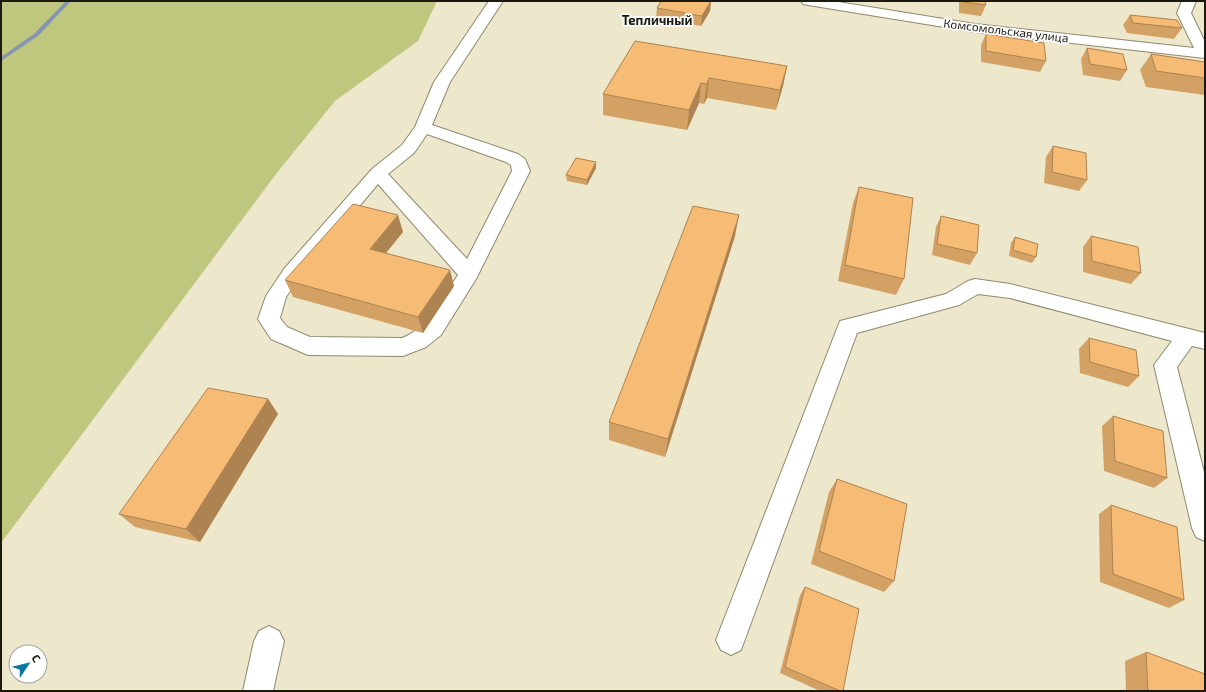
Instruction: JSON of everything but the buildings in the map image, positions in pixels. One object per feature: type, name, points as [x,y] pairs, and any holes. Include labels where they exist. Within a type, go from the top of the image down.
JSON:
[{"type":"street","points":[[422,127],[512,158],[519,163],[521,171],[469,274],[434,330],[418,341],[403,347],[308,346],[279,333],[269,319],[276,296],[291,274],[378,173],[408,149],[422,127],[442,82],[496,1]]},
{"type":"street","name":"Комсомольская улица","points":[[808,1],[974,28],[1204,54]]},
{"type":"street","points":[[1189,1],[1184,12],[1204,54]]},
{"type":"street","points":[[378,173],[469,274]]},
{"type":"street","points":[[731,640],[848,327],[952,300],[975,286],[1010,291],[1196,339]]},
{"type":"street","points":[[1196,339],[1165,365],[1205,528]]},
{"type":"street","points":[[258,691],[269,641]]},
{"type":"green space","points":[[1,1],[437,1],[418,41],[335,101],[276,174],[1,543]]},
{"type":"waterway","points":[[1,59],[36,35],[69,1]]},
{"type":"district","name":"Тепличный","points":[[657,20]]}]
